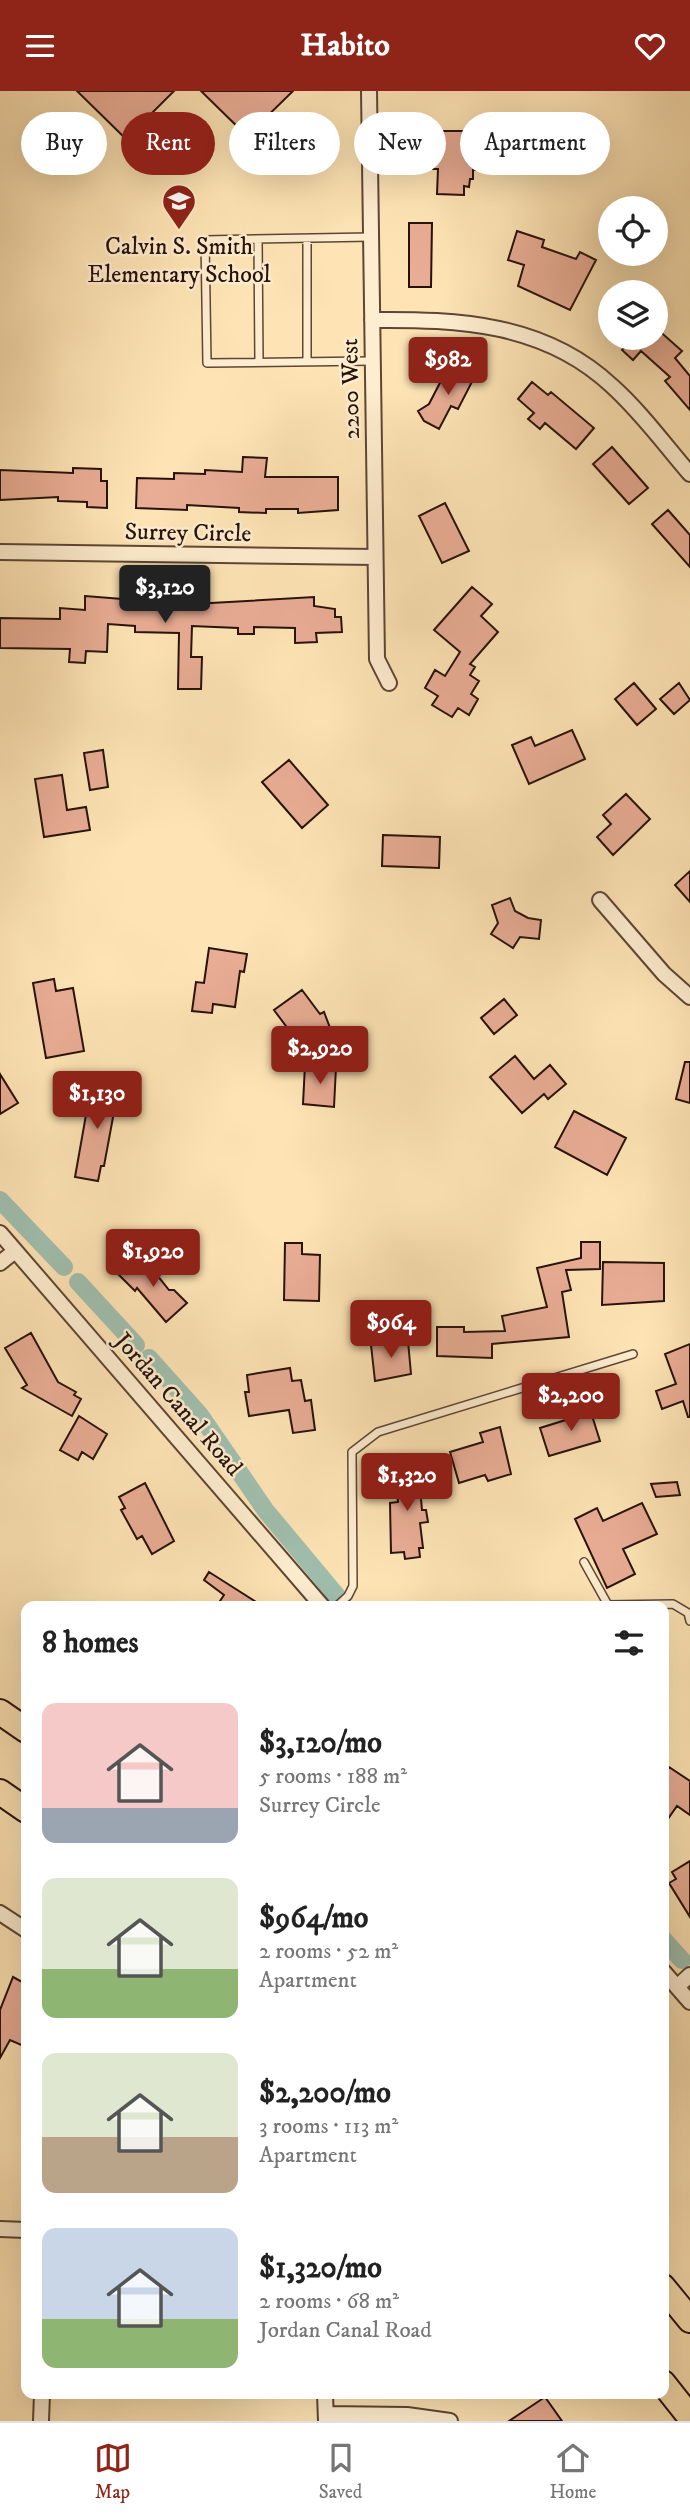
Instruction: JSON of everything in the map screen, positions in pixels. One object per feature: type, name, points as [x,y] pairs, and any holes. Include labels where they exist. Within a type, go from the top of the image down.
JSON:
[{"type":"highway","points":[[0,1712],[21,1727]]},
{"type":"highway","points":[[0,1792],[21,1806]]},
{"type":"highway","points":[[669,2295],[690,2321]]},
{"type":"highway","points":[[669,2391],[690,2417]]},
{"type":"street","name":"2200 West","points":[[369,91],[377,659],[389,683]]},
{"type":"street","points":[[372,320],[480,323],[550,345],[572,356],[613,386],[690,474]]},
{"type":"street","name":"Surrey Circle","points":[[0,552],[375,557]]},
{"type":"street","points":[[600,901],[664,974],[690,997]]},
{"type":"street","name":"Jordan Canal Road","points":[[0,1233],[318,1601]]},
{"type":"street","points":[[0,1263],[15,1251]]},
{"type":"street","points":[[1,1914],[21,1927]]},
{"type":"street","points":[[677,1987],[690,1975]]},
{"type":"street","points":[[669,1978],[690,2002]]},
{"type":"street","points":[[0,2229],[21,2230]]},
{"type":"street","points":[[41,2421],[42,2399]]},
{"type":"street","points":[[325,2399],[326,2418],[420,2416],[450,2421]]},
{"type":"lane","points":[[371,237],[205,240],[207,363],[372,361]]},
{"type":"lane","points":[[258,239],[258,362]]},
{"type":"lane","points":[[307,239],[307,362]]},
{"type":"lane","points":[[343,1601],[353,1586],[352,1452],[378,1432],[633,1354]]},
{"type":"lane","points":[[584,1562],[606,1601]]},
{"type":"lane","points":[[669,1604],[688,1613],[690,1621]]},
{"type":"building","points":[[77,91],[174,91],[153,112],[121,112],[121,134],[107,120],[107,112],[98,112]]},
{"type":"building","points":[[201,91],[293,91],[272,112],[229,112],[229,118]]},
{"type":"building","points":[[446,131],[460,131],[460,175],[473,175],[473,179],[470,179],[469,187],[464,186],[464,195],[437,194],[438,175],[446,175]]},
{"type":"building","points":[[409,223],[432,223],[431,287],[409,287]]},
{"type":"building","points":[[517,231],[544,240],[542,247],[576,259],[580,252],[596,260],[570,310],[518,286],[524,265],[508,260]]},
{"type":"building","points":[[668,339],[682,351],[675,358],[690,376],[690,410],[665,381],[670,377],[641,351],[633,360],[622,350],[668,350]]},
{"type":"building","points":[[459,365],[476,374],[458,409],[451,406],[439,429],[424,421],[418,411],[429,404],[444,375],[452,378]]},
{"type":"building","points":[[532,382],[548,395],[551,392],[594,428],[576,449],[545,423],[540,429],[528,419],[534,413],[518,399]]},
{"type":"building","points":[[612,447],[648,488],[629,504],[593,464]]},
{"type":"building","points":[[243,457],[267,458],[265,477],[338,477],[338,510],[298,513],[298,509],[266,509],[266,513],[239,512],[239,508],[187,505],[187,510],[136,508],[137,478],[174,479],[174,473],[205,474],[205,470],[242,472]]},
{"type":"building","points":[[73,468],[101,469],[101,481],[107,481],[107,508],[87,507],[87,502],[58,501],[58,497],[0,500],[0,470],[73,473]]},
{"type":"building","points":[[445,503],[469,551],[442,563],[419,516]]},
{"type":"building","points":[[668,510],[690,535],[690,567],[652,524]]},
{"type":"building","points":[[472,587],[492,604],[481,616],[498,632],[470,664],[475,667],[470,675],[479,681],[471,694],[478,699],[469,715],[458,708],[452,717],[432,705],[438,696],[425,688],[435,670],[445,676],[460,652],[434,630]]},
{"type":"building","points":[[85,596],[147,601],[147,596],[180,597],[180,602],[211,603],[314,597],[314,606],[335,609],[335,617],[341,617],[342,632],[316,633],[317,642],[295,643],[295,628],[254,627],[254,634],[238,634],[238,628],[192,626],[191,657],[202,657],[201,689],[178,689],[179,633],[135,632],[135,626],[108,624],[107,652],[86,651],[85,663],[69,662],[70,649],[0,648],[0,618],[60,619],[60,608],[85,610]]},
{"type":"building","points":[[634,683],[656,709],[637,725],[615,699]]},
{"type":"building","points":[[679,683],[690,700],[674,714],[660,699]]},
{"type":"building","points":[[572,730],[585,759],[529,784],[512,745],[531,737],[535,746]]},
{"type":"building","points":[[103,750],[108,787],[90,790],[84,753]]},
{"type":"building","points":[[289,760],[328,805],[302,828],[262,782]]},
{"type":"building","points":[[62,775],[67,810],[86,807],[90,830],[44,837],[35,779]]},
{"type":"building","points":[[626,794],[650,819],[613,855],[597,837],[611,824],[603,815]]},
{"type":"building","points":[[383,835],[440,837],[439,868],[382,866]]},
{"type":"building","points":[[690,871],[690,902],[675,885]]},
{"type":"building","points":[[510,898],[515,911],[528,918],[541,920],[539,939],[520,937],[513,948],[491,934],[498,923],[492,905]]},
{"type":"building","points":[[209,948],[247,954],[244,972],[240,971],[235,1007],[213,1004],[212,1013],[192,1011],[196,982],[204,983]]},
{"type":"building","points":[[54,979],[56,991],[73,988],[84,1051],[46,1058],[33,983]]},
{"type":"building","points":[[302,990],[320,1014],[324,1012],[335,1041],[306,1053],[274,1010]]},
{"type":"building","points":[[504,999],[517,1015],[494,1034],[481,1018]]},
{"type":"building","points":[[515,1056],[534,1079],[550,1065],[566,1084],[548,1099],[544,1094],[522,1113],[490,1077]]},
{"type":"building","points":[[685,1062],[690,1062],[690,1103],[676,1099]]},
{"type":"building","points":[[305,1065],[336,1067],[334,1107],[303,1104]]},
{"type":"building","points":[[0,1074],[18,1103],[0,1114]]},
{"type":"building","points":[[104,1079],[122,1092],[116,1101],[104,1166],[101,1166],[98,1181],[75,1177],[89,1098]]},
{"type":"building","points":[[574,1111],[626,1138],[607,1175],[555,1147]]},
{"type":"building","points":[[581,1242],[600,1242],[600,1269],[566,1270],[571,1290],[562,1292],[569,1337],[492,1344],[492,1358],[437,1356],[437,1327],[464,1327],[464,1332],[505,1331],[502,1316],[547,1307],[537,1268],[581,1258]]},
{"type":"building","points":[[285,1243],[302,1243],[302,1254],[320,1255],[319,1301],[284,1300]]},
{"type":"building","points":[[141,1255],[169,1290],[174,1290],[187,1303],[166,1322],[137,1288],[135,1291],[119,1275]]},
{"type":"building","points":[[603,1262],[664,1263],[664,1301],[602,1305]]},
{"type":"building","points":[[31,1333],[58,1382],[76,1392],[74,1395],[81,1399],[72,1416],[22,1388],[27,1385],[5,1348]]},
{"type":"building","points":[[408,1341],[411,1374],[375,1381],[371,1345]]},
{"type":"building","points":[[690,1344],[688,1417],[683,1401],[662,1409],[656,1391],[676,1384],[665,1354]]},
{"type":"building","points":[[290,1368],[292,1381],[301,1380],[305,1401],[311,1400],[315,1430],[293,1433],[289,1410],[249,1416],[245,1392],[249,1392],[247,1375]]},
{"type":"building","points":[[589,1406],[600,1441],[549,1456],[540,1428],[572,1418],[570,1412]]},
{"type":"building","points":[[79,1416],[107,1434],[93,1459],[82,1452],[78,1460],[60,1450]]},
{"type":"building","points":[[500,1427],[511,1474],[488,1481],[485,1475],[459,1483],[450,1452],[483,1442],[480,1433]]},
{"type":"building","points":[[418,1464],[422,1510],[426,1510],[428,1522],[420,1523],[423,1548],[419,1548],[420,1557],[405,1559],[404,1552],[391,1553],[390,1503],[398,1502],[395,1466]]},
{"type":"building","points":[[677,1482],[680,1495],[656,1497],[651,1484]]},
{"type":"building","points":[[145,1483],[174,1541],[152,1554],[142,1536],[137,1539],[121,1510],[125,1508],[119,1497]]},
{"type":"building","points":[[642,1503],[657,1534],[623,1549],[635,1574],[607,1588],[575,1519],[597,1508],[603,1521]]},
{"type":"building","points":[[209,1572],[255,1601],[220,1601],[224,1595],[204,1580]]},
{"type":"building","points":[[669,1767],[690,1781],[690,1815],[677,1806],[669,1817]]},
{"type":"building","points":[[690,1861],[690,1917],[669,1883],[676,1879],[672,1872]]},
{"type":"building","points":[[13,1977],[21,1981],[21,2045],[10,2040],[0,2058],[0,2010]]},
{"type":"building","points":[[542,2399],[546,2399],[562,2421],[509,2421]]},
{"type":"waterway","points":[[0,1200],[64,1267]]},
{"type":"waterway","points":[[78,1282],[136,1345]]},
{"type":"waterway","points":[[149,1358],[200,1415],[266,1511],[337,1596]]},
{"type":"waterway","points":[[669,1946],[682,1960]]},
{"type":"place","name":"Calvin S. Smith Elementary School","points":[[179,231]]}]
